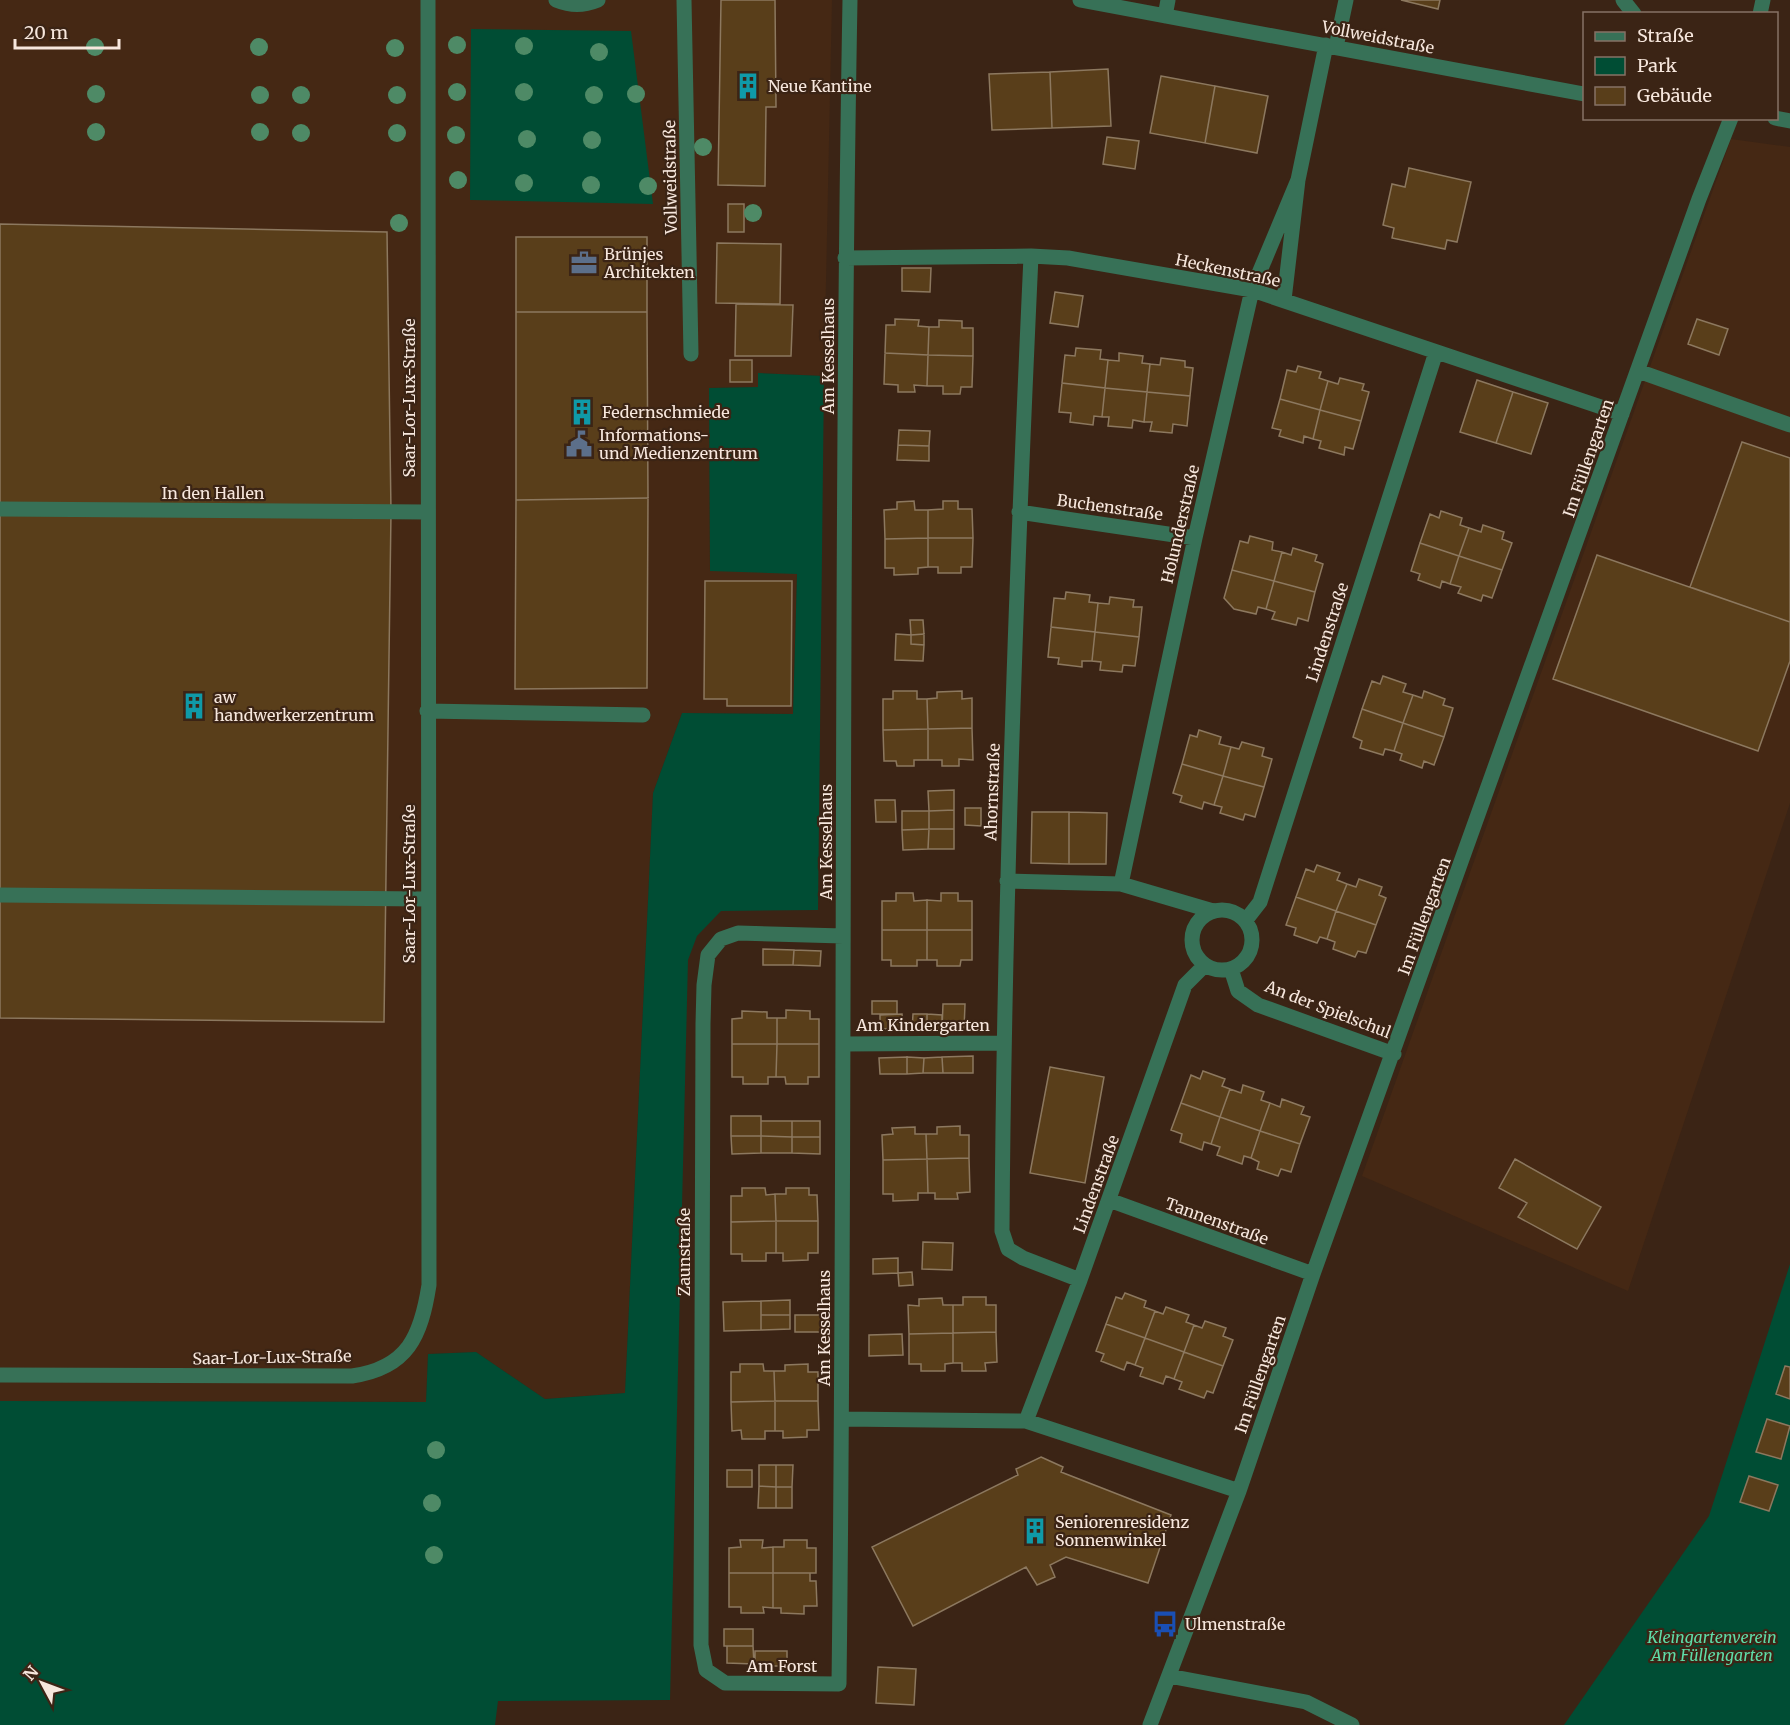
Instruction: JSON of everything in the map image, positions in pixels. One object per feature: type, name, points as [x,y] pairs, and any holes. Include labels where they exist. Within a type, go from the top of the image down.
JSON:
[{"type":"street","name":"Saar-Lor-Lux-Straße","points":[[0,1375],[352,1376],[374,1372],[396,1359],[412,1342],[424,1320],[429,1284],[426,899],[428,0]]},
{"type":"street","points":[[556,0],[567,4],[583,5],[598,0]]},
{"type":"street","name":"Vollweidstraße","points":[[684,0],[691,354]]},
{"type":"street","name":"Am Kesselhaus","points":[[839,1684],[843,1419],[845,258],[850,0]]},
{"type":"street","name":"Vollweidstraße","points":[[1080,0],[1583,94]]},
{"type":"street","points":[[1165,16],[1168,0]]},
{"type":"street","name":"Holunderstraße","points":[[1284,300],[1298,180],[1331,46],[1346,0]]},
{"type":"street","points":[[1623,0],[1632,12]]},
{"type":"street","name":"Im Füllengarten","points":[[1150,1725],[1239,1491],[1313,1274],[1394,1054],[1699,199],[1730,120]]},
{"type":"street","name":"Holunderstraße","points":[[1121,884],[1195,537],[1252,290],[1298,180]]},
{"type":"street","name":"Heckenstraße","points":[[845,258],[1031,256],[1068,258],[1252,290],[1622,414]]},
{"type":"street","name":"Ahornstraße","points":[[1031,256],[1019,512],[1007,881],[1002,1231],[1008,1249],[1023,1258],[1080,1280]]},
{"type":"street","name":"Lindenstraße","points":[[1246,920],[1260,902],[1436,352]]},
{"type":"street","points":[[1638,371],[1790,425]]},
{"type":"street","name":"In den Hallen","points":[[0,509],[427,512]]},
{"type":"street","name":"Buchenstraße","points":[[1019,512],[1195,537]]},
{"type":"street","points":[[427,711],[643,715]]},
{"type":"street","points":[[1007,881],[1121,884],[1213,911]]},
{"type":"street","points":[[0,895],[426,899]]},
{"type":"street","points":[[1225,909],[1236,912],[1246,920],[1252,933],[1251,948],[1244,961],[1231,969],[1218,970],[1205,965],[1195,952],[1192,936],[1199,920],[1213,911],[1225,909]]},
{"type":"street","name":"Zaunstraße","points":[[725,1683],[706,1670],[701,1645],[703,1036],[704,985],[708,955],[721,939],[738,933],[843,936]]},
{"type":"street","name":"Lindenstraße","points":[[1026,1421],[1080,1280],[1185,985],[1205,965]]},
{"type":"street","name":"An der Spielschul","points":[[1231,969],[1238,991],[1258,1005],[1394,1054]]},
{"type":"street","name":"Am Kindergarten","points":[[844,1044],[1003,1043]]},
{"type":"street","name":"Tannenstraße","points":[[1109,1200],[1313,1274]]},
{"type":"street","points":[[843,1419],[1026,1421],[1239,1491]]},
{"type":"street","points":[[1168,1676],[1306,1702],[1352,1725]]},
{"type":"street","name":"Am Forst","points":[[725,1683],[839,1684]]},
{"type":"shaded area","points":[[0,0],[832,0],[824,376],[759,373],[758,387],[709,388],[710,570],[797,573],[793,714],[682,713],[653,793],[625,1393],[545,1399],[476,1352],[428,1354],[426,1402],[0,1401]]},
{"type":"shaded area","points":[[1731,139],[1790,147],[1790,803],[1628,1291],[1362,1176]]},
{"type":"green space","points":[[471,29],[631,31],[653,204],[470,200]]},
{"type":"green space","points":[[758,373],[824,376],[818,910],[721,911],[697,936],[688,960],[670,1700],[498,1701],[495,1725],[0,1725],[0,1401],[426,1402],[428,1354],[476,1352],[545,1399],[625,1393],[653,793],[682,713],[793,714],[797,574],[710,571],[709,388],[758,387]]},
{"type":"green space","name":"Kleingartenverein Am Füllengarten","points":[[1790,1264],[1790,1725],[1564,1725],[1709,1516]]},
{"type":"building","name":"Neue Kantine","points":[[721,0],[775,0],[776,107],[766,107],[765,186],[718,185]]},
{"type":"building","points":[[1401,0],[1440,0],[1438,9]]},
{"type":"building","points":[[1108,69],[1111,126],[1052,128],[1050,72]]},
{"type":"building","points":[[1050,72],[1052,128],[992,130],[989,74]]},
{"type":"building","points":[[1161,76],[1215,86],[1205,143],[1150,133]]},
{"type":"building","points":[[1215,86],[1268,96],[1257,153],[1205,143]]},
{"type":"building","points":[[1107,137],[1139,141],[1135,169],[1103,164]]},
{"type":"building","points":[[1409,168],[1471,182],[1457,242],[1447,240],[1445,249],[1392,238],[1394,228],[1383,225],[1392,184],[1405,187]]},
{"type":"building","points":[[728,204],[744,204],[744,232],[728,232]]},
{"type":"building","name":"aw handwerkerzentrum","points":[[0,224],[387,232],[391,512],[384,1022],[0,1018]]},
{"type":"building","points":[[516,237],[647,237],[647,312],[516,312]]},
{"type":"building","points":[[717,243],[781,244],[780,304],[716,303]]},
{"type":"building","points":[[902,268],[931,268],[930,292],[902,291]]},
{"type":"building","points":[[1055,292],[1083,296],[1078,327],[1050,323]]},
{"type":"building","points":[[736,304],[793,305],[791,356],[735,356]]},
{"type":"building","name":"Federnschmiede","points":[[516,312],[647,312],[648,498],[516,500]]},
{"type":"building","points":[[895,319],[919,320],[918,326],[929,327],[928,355],[885,353],[886,325],[895,325]]},
{"type":"building","points":[[1697,319],[1728,329],[1719,355],[1688,344]]},
{"type":"building","points":[[939,320],[962,321],[962,328],[973,328],[973,356],[928,355],[929,327],[939,327]]},
{"type":"building","points":[[1076,348],[1101,350],[1100,359],[1108,360],[1105,388],[1062,383],[1065,355],[1075,356]]},
{"type":"building","points":[[885,353],[928,355],[927,386],[914,385],[915,392],[898,392],[898,385],[884,384]]},
{"type":"building","points":[[1119,353],[1143,356],[1142,363],[1150,364],[1147,392],[1105,388],[1108,360],[1119,361]]},
{"type":"building","points":[[928,355],[973,356],[972,387],[961,387],[960,394],[943,394],[943,386],[927,386]]},
{"type":"building","points":[[1161,358],[1185,361],[1185,367],[1193,368],[1190,396],[1147,392],[1150,364],[1160,365]]},
{"type":"building","points":[[730,360],[752,360],[752,382],[730,382]]},
{"type":"building","points":[[1298,366],[1321,372],[1319,378],[1328,381],[1320,410],[1280,399],[1287,370],[1296,372]]},
{"type":"building","points":[[1340,378],[1364,384],[1362,390],[1369,392],[1361,421],[1320,410],[1328,381],[1338,384]]},
{"type":"building","points":[[1477,380],[1513,392],[1496,443],[1460,432]]},
{"type":"building","points":[[1062,383],[1105,388],[1102,417],[1094,416],[1093,425],[1070,422],[1071,413],[1059,412]]},
{"type":"building","points":[[1105,388],[1147,392],[1144,422],[1133,420],[1132,428],[1108,426],[1109,417],[1102,417]]},
{"type":"building","points":[[1147,392],[1190,396],[1187,426],[1173,424],[1172,433],[1150,431],[1152,422],[1144,422]]},
{"type":"building","points":[[1513,392],[1548,403],[1531,454],[1496,443]]},
{"type":"building","points":[[1280,399],[1320,410],[1313,439],[1304,436],[1303,443],[1279,436],[1281,430],[1272,428]]},
{"type":"building","points":[[1320,410],[1361,421],[1353,449],[1345,447],[1344,455],[1319,448],[1321,441],[1313,439]]},
{"type":"building","points":[[899,430],[930,431],[929,446],[898,445]]},
{"type":"building","points":[[1742,442],[1790,458],[1790,622],[1690,587]]},
{"type":"building","points":[[898,445],[929,446],[929,461],[897,460]]},
{"type":"building","points":[[648,498],[647,688],[515,689],[516,500]]},
{"type":"building","points":[[914,501],[915,510],[928,510],[928,538],[885,539],[884,510],[897,509],[897,502]]},
{"type":"building","points":[[943,501],[958,501],[958,509],[972,509],[973,538],[928,538],[928,510],[943,509]]},
{"type":"building","points":[[1441,511],[1462,518],[1460,525],[1469,528],[1459,556],[1420,543],[1430,514],[1439,518]]},
{"type":"building","points":[[1483,525],[1504,532],[1502,539],[1512,543],[1502,570],[1459,556],[1469,528],[1481,532]]},
{"type":"building","points":[[1250,536],[1273,542],[1272,550],[1282,552],[1274,581],[1232,570],[1240,541],[1248,543]]},
{"type":"building","points":[[928,538],[928,567],[918,568],[918,574],[894,575],[894,568],[885,568],[885,539]]},
{"type":"building","points":[[928,538],[973,538],[972,567],[961,567],[961,573],[938,573],[938,567],[928,567]]},
{"type":"building","points":[[1420,543],[1459,556],[1450,584],[1442,581],[1440,588],[1418,580],[1420,574],[1411,571]]},
{"type":"building","points":[[1293,548],[1317,555],[1315,561],[1323,564],[1315,592],[1274,581],[1282,552],[1291,555]]},
{"type":"building","points":[[1597,555],[1790,622],[1790,661],[1758,751],[1553,679]]},
{"type":"building","points":[[1459,556],[1502,570],[1492,598],[1483,595],[1481,601],[1458,593],[1461,587],[1450,584]]},
{"type":"building","points":[[1232,570],[1274,581],[1266,609],[1258,607],[1256,614],[1234,609],[1224,598]]},
{"type":"building","points":[[705,581],[792,581],[791,706],[727,706],[727,699],[704,699]]},
{"type":"building","points":[[1274,581],[1315,592],[1308,621],[1298,618],[1296,625],[1272,619],[1275,612],[1266,609]]},
{"type":"building","points":[[1066,592],[1090,595],[1089,602],[1098,603],[1095,632],[1051,627],[1054,598],[1065,599]]},
{"type":"building","points":[[1110,597],[1134,600],[1133,607],[1142,607],[1139,637],[1095,632],[1098,603],[1109,604]]},
{"type":"building","points":[[910,620],[923,620],[924,634],[911,635]]},
{"type":"building","points":[[1051,627],[1095,632],[1092,661],[1082,661],[1082,667],[1058,664],[1059,658],[1048,657]]},
{"type":"building","points":[[1095,632],[1139,637],[1135,666],[1123,665],[1122,672],[1100,670],[1101,662],[1092,661]]},
{"type":"building","points":[[896,634],[911,635],[911,644],[924,645],[923,661],[895,660]]},
{"type":"building","points":[[924,634],[924,645],[911,644],[911,635]]},
{"type":"building","points":[[1383,676],[1406,684],[1403,692],[1413,695],[1403,723],[1362,709],[1372,681],[1380,684]]},
{"type":"building","points":[[893,691],[917,691],[917,699],[927,699],[928,729],[883,730],[883,699],[893,699]]},
{"type":"building","points":[[962,691],[962,699],[972,698],[972,728],[928,729],[927,699],[937,698],[937,692]]},
{"type":"building","points":[[1424,691],[1445,699],[1443,705],[1453,708],[1444,737],[1403,723],[1413,695],[1422,698]]},
{"type":"building","points":[[1362,709],[1403,723],[1394,751],[1385,749],[1383,755],[1360,748],[1362,741],[1353,737]]},
{"type":"building","points":[[1403,723],[1444,737],[1434,765],[1424,761],[1422,768],[1400,760],[1402,754],[1394,751]]},
{"type":"building","points":[[972,728],[973,760],[959,759],[959,766],[942,766],[942,760],[928,760],[928,729]]},
{"type":"building","points":[[928,729],[928,760],[914,760],[914,766],[897,766],[896,761],[884,761],[883,730]]},
{"type":"building","points":[[1199,730],[1221,737],[1219,744],[1231,747],[1223,776],[1182,764],[1190,735],[1197,737]]},
{"type":"building","points":[[1242,742],[1264,748],[1262,756],[1272,759],[1264,787],[1223,776],[1231,747],[1239,749]]},
{"type":"building","points":[[1182,764],[1223,776],[1214,805],[1204,802],[1202,809],[1180,802],[1182,796],[1173,793]]},
{"type":"building","points":[[1223,776],[1264,787],[1255,817],[1245,814],[1243,820],[1220,813],[1222,807],[1214,805]]},
{"type":"building","points":[[954,790],[954,810],[929,811],[928,791]]},
{"type":"building","points":[[875,800],[895,800],[896,822],[876,822]]},
{"type":"building","points":[[965,808],[981,808],[981,826],[965,825]]},
{"type":"building","points":[[954,810],[954,829],[929,829],[929,811]]},
{"type":"building","points":[[902,811],[929,811],[929,829],[902,830]]},
{"type":"building","points":[[1032,812],[1069,812],[1069,864],[1031,863]]},
{"type":"building","points":[[1069,812],[1107,813],[1106,864],[1069,864]]},
{"type":"building","points":[[929,829],[928,849],[903,850],[902,830]]},
{"type":"building","points":[[929,829],[954,829],[954,849],[928,849]]},
{"type":"building","points":[[1317,865],[1340,873],[1337,880],[1347,884],[1336,911],[1296,897],[1306,869],[1314,872]]},
{"type":"building","points":[[1359,879],[1382,887],[1379,895],[1386,898],[1376,925],[1336,911],[1347,884],[1356,887]]},
{"type":"building","points":[[896,893],[913,893],[914,901],[927,900],[927,930],[882,930],[882,901],[896,901]]},
{"type":"building","points":[[941,893],[958,893],[958,901],[972,901],[972,930],[927,930],[927,900],[941,901]]},
{"type":"building","points":[[1296,897],[1336,911],[1327,939],[1320,937],[1317,943],[1294,935],[1296,928],[1286,925]]},
{"type":"building","points":[[1336,911],[1376,925],[1366,953],[1358,951],[1355,957],[1333,949],[1335,942],[1327,939]]},
{"type":"building","points":[[882,930],[927,930],[927,960],[917,960],[917,966],[891,966],[891,960],[882,960]]},
{"type":"building","points":[[927,930],[972,930],[972,960],[961,960],[960,966],[937,966],[937,960],[927,960]]},
{"type":"building","points":[[763,949],[794,950],[793,965],[763,965]]},
{"type":"building","points":[[794,950],[821,951],[820,966],[793,965]]},
{"type":"building","points":[[872,1001],[897,1001],[897,1014],[872,1014]]},
{"type":"building","points":[[943,1004],[965,1004],[964,1030],[942,1029]]},
{"type":"building","points":[[786,1010],[810,1011],[810,1019],[819,1019],[819,1044],[777,1044],[777,1018],[786,1018]]},
{"type":"building","points":[[742,1011],[767,1012],[767,1018],[777,1018],[777,1044],[732,1044],[732,1019],[742,1018]]},
{"type":"building","points":[[902,1014],[903,1028],[880,1029],[880,1015]]},
{"type":"building","points":[[913,1014],[927,1014],[927,1030],[912,1030]]},
{"type":"building","points":[[927,1014],[942,1015],[942,1029],[927,1030]]},
{"type":"building","points":[[732,1044],[777,1044],[776,1077],[768,1077],[768,1084],[743,1084],[743,1077],[732,1077]]},
{"type":"building","points":[[777,1044],[819,1044],[819,1077],[808,1077],[808,1084],[786,1084],[785,1077],[776,1077]]},
{"type":"building","points":[[973,1056],[973,1073],[943,1073],[942,1057]]},
{"type":"building","points":[[907,1057],[907,1074],[880,1074],[879,1058]]},
{"type":"building","points":[[907,1057],[924,1058],[923,1073],[907,1074]]},
{"type":"building","points":[[942,1057],[943,1073],[923,1073],[924,1058]]},
{"type":"building","points":[[1050,1067],[1104,1077],[1085,1183],[1030,1173]]},
{"type":"building","points":[[1203,1071],[1225,1079],[1222,1086],[1230,1089],[1220,1117],[1181,1103],[1191,1075],[1200,1079]]},
{"type":"building","points":[[1243,1085],[1264,1092],[1261,1100],[1270,1103],[1260,1131],[1220,1117],[1230,1089],[1241,1093]]},
{"type":"building","points":[[1282,1099],[1304,1107],[1301,1114],[1310,1117],[1300,1144],[1260,1131],[1270,1103],[1280,1107]]},
{"type":"building","points":[[1181,1103],[1220,1117],[1211,1144],[1204,1142],[1202,1150],[1180,1142],[1182,1134],[1171,1130]]},
{"type":"building","points":[[731,1116],[761,1116],[761,1136],[731,1136]]},
{"type":"building","points":[[1220,1117],[1260,1131],[1251,1158],[1244,1156],[1242,1164],[1217,1155],[1220,1147],[1211,1144]]},
{"type":"building","points":[[761,1121],[792,1121],[792,1137],[761,1136]]},
{"type":"building","points":[[792,1121],[820,1121],[820,1137],[792,1137]]},
{"type":"building","points":[[960,1126],[960,1135],[969,1135],[969,1158],[927,1159],[926,1134],[937,1134],[937,1127]]},
{"type":"building","points":[[915,1127],[915,1134],[926,1134],[927,1159],[883,1160],[882,1135],[893,1134],[892,1128]]},
{"type":"building","points":[[1260,1131],[1300,1144],[1291,1172],[1281,1169],[1278,1176],[1257,1169],[1259,1162],[1251,1158]]},
{"type":"building","points":[[731,1136],[761,1136],[761,1153],[732,1154]]},
{"type":"building","points":[[761,1136],[792,1137],[792,1153],[761,1153]]},
{"type":"building","points":[[792,1137],[820,1137],[820,1154],[792,1153]]},
{"type":"building","points":[[969,1158],[970,1192],[957,1193],[958,1199],[935,1199],[935,1193],[928,1193],[927,1159]]},
{"type":"building","points":[[927,1159],[928,1193],[918,1193],[918,1200],[893,1201],[893,1194],[883,1194],[883,1160]]},
{"type":"building","points":[[1515,1159],[1601,1207],[1577,1249],[1518,1217],[1527,1203],[1499,1188]]},
{"type":"building","points":[[742,1188],[765,1188],[766,1195],[775,1194],[776,1221],[731,1222],[731,1196],[742,1196]]},
{"type":"building","points":[[786,1188],[809,1188],[809,1195],[817,1195],[818,1221],[776,1221],[775,1194],[786,1194]]},
{"type":"building","points":[[776,1221],[776,1253],[766,1253],[766,1261],[742,1261],[742,1254],[731,1254],[731,1222]]},
{"type":"building","points":[[776,1221],[818,1221],[818,1253],[808,1253],[808,1260],[783,1261],[783,1253],[776,1253]]},
{"type":"building","points":[[923,1242],[953,1243],[952,1270],[922,1269]]},
{"type":"building","points":[[898,1258],[898,1273],[873,1274],[873,1259]]},
{"type":"building","points":[[912,1272],[913,1285],[899,1286],[898,1273]]},
{"type":"building","points":[[1125,1293],[1146,1301],[1144,1307],[1155,1311],[1145,1338],[1106,1324],[1116,1297],[1122,1299]]},
{"type":"building","points":[[963,1297],[986,1297],[986,1305],[996,1305],[996,1332],[953,1333],[953,1305],[963,1305]]},
{"type":"building","points":[[942,1298],[943,1305],[953,1305],[953,1333],[909,1334],[908,1305],[919,1306],[919,1299]]},
{"type":"building","points":[[790,1300],[790,1315],[761,1315],[761,1301]]},
{"type":"building","points":[[761,1301],[761,1330],[724,1331],[723,1302]]},
{"type":"building","points":[[1166,1307],[1189,1315],[1186,1322],[1194,1325],[1184,1352],[1145,1338],[1155,1311],[1163,1314]]},
{"type":"building","points":[[761,1315],[790,1315],[790,1329],[761,1330]]},
{"type":"building","points":[[795,1315],[824,1315],[824,1332],[795,1332]]},
{"type":"building","points":[[1205,1321],[1226,1328],[1223,1336],[1233,1340],[1223,1366],[1184,1352],[1194,1325],[1202,1328]]},
{"type":"building","points":[[1106,1324],[1145,1338],[1135,1365],[1127,1362],[1124,1370],[1101,1361],[1104,1354],[1096,1351]]},
{"type":"building","points":[[996,1332],[997,1362],[985,1363],[986,1371],[962,1371],[962,1363],[953,1363],[953,1333]]},
{"type":"building","points":[[953,1333],[953,1363],[945,1364],[945,1371],[921,1371],[921,1364],[909,1364],[909,1334]]},
{"type":"building","points":[[902,1334],[903,1355],[869,1356],[869,1335]]},
{"type":"building","points":[[1145,1338],[1184,1352],[1174,1379],[1166,1376],[1163,1384],[1140,1376],[1143,1368],[1135,1365]]},
{"type":"building","points":[[1184,1352],[1223,1366],[1213,1393],[1207,1391],[1204,1398],[1179,1389],[1182,1382],[1174,1379]]},
{"type":"building","points":[[740,1364],[763,1364],[764,1371],[774,1371],[775,1401],[731,1402],[731,1372],[740,1372]]},
{"type":"building","points":[[808,1364],[808,1372],[818,1372],[818,1401],[775,1401],[774,1371],[785,1371],[785,1365]]},
{"type":"building","points":[[1785,1366],[1790,1367],[1790,1399],[1776,1394]]},
{"type":"building","points":[[775,1401],[775,1431],[765,1431],[765,1439],[742,1439],[741,1430],[732,1431],[731,1402]]},
{"type":"building","points":[[775,1401],[818,1401],[819,1430],[807,1430],[807,1437],[783,1438],[783,1431],[775,1431]]},
{"type":"building","points":[[1767,1419],[1790,1426],[1781,1459],[1756,1452]]},
{"type":"building","name":"Seniorenresidenz Sonnenwinkel","points":[[1041,1457],[1063,1467],[1061,1472],[1171,1515],[1148,1583],[1066,1557],[1050,1565],[1055,1577],[1037,1585],[1026,1567],[913,1626],[872,1547],[1018,1475],[1016,1469]]},
{"type":"building","points":[[759,1465],[776,1465],[776,1487],[759,1486]]},
{"type":"building","points":[[776,1465],[793,1465],[792,1487],[776,1487]]},
{"type":"building","points":[[727,1470],[752,1470],[752,1487],[727,1487]]},
{"type":"building","points":[[1749,1476],[1778,1485],[1769,1511],[1740,1502]]},
{"type":"building","points":[[759,1486],[776,1487],[776,1508],[758,1508]]},
{"type":"building","points":[[776,1487],[792,1487],[792,1508],[776,1508]]},
{"type":"building","points":[[740,1540],[763,1540],[762,1548],[773,1547],[773,1573],[729,1573],[729,1548],[741,1547]]},
{"type":"building","points":[[784,1540],[807,1540],[807,1548],[816,1548],[816,1573],[773,1573],[773,1547],[784,1547]]},
{"type":"building","points":[[729,1573],[773,1573],[773,1608],[763,1607],[764,1613],[741,1613],[741,1607],[729,1607]]},
{"type":"building","points":[[773,1573],[810,1573],[810,1581],[816,1581],[817,1606],[804,1606],[804,1614],[781,1613],[781,1608],[773,1608]]},
{"type":"building","points":[[724,1629],[753,1629],[753,1646],[724,1646]]},
{"type":"building","points":[[727,1646],[753,1646],[754,1664],[727,1663]]},
{"type":"building","points":[[755,1651],[787,1651],[787,1666],[755,1666]]},
{"type":"building","points":[[878,1667],[916,1669],[914,1705],[876,1703]]},
{"type":"place","name":"Neue Kantine","points":[[748,86]]},
{"type":"place","name":"Brünjes Architekten","points":[[584,263]]},
{"type":"place","name":"Federnschmiede","points":[[582,412]]},
{"type":"place","name":"Informations- und Medienzentrum","points":[[579,444]]},
{"type":"place","name":"aw handwerkerzentrum","points":[[194,706]]},
{"type":"place","name":"Seniorenresidenz Sonnenwinkel","points":[[1035,1531]]},
{"type":"place","name":"Ulmenstraße","points":[[1165,1624]]}]
